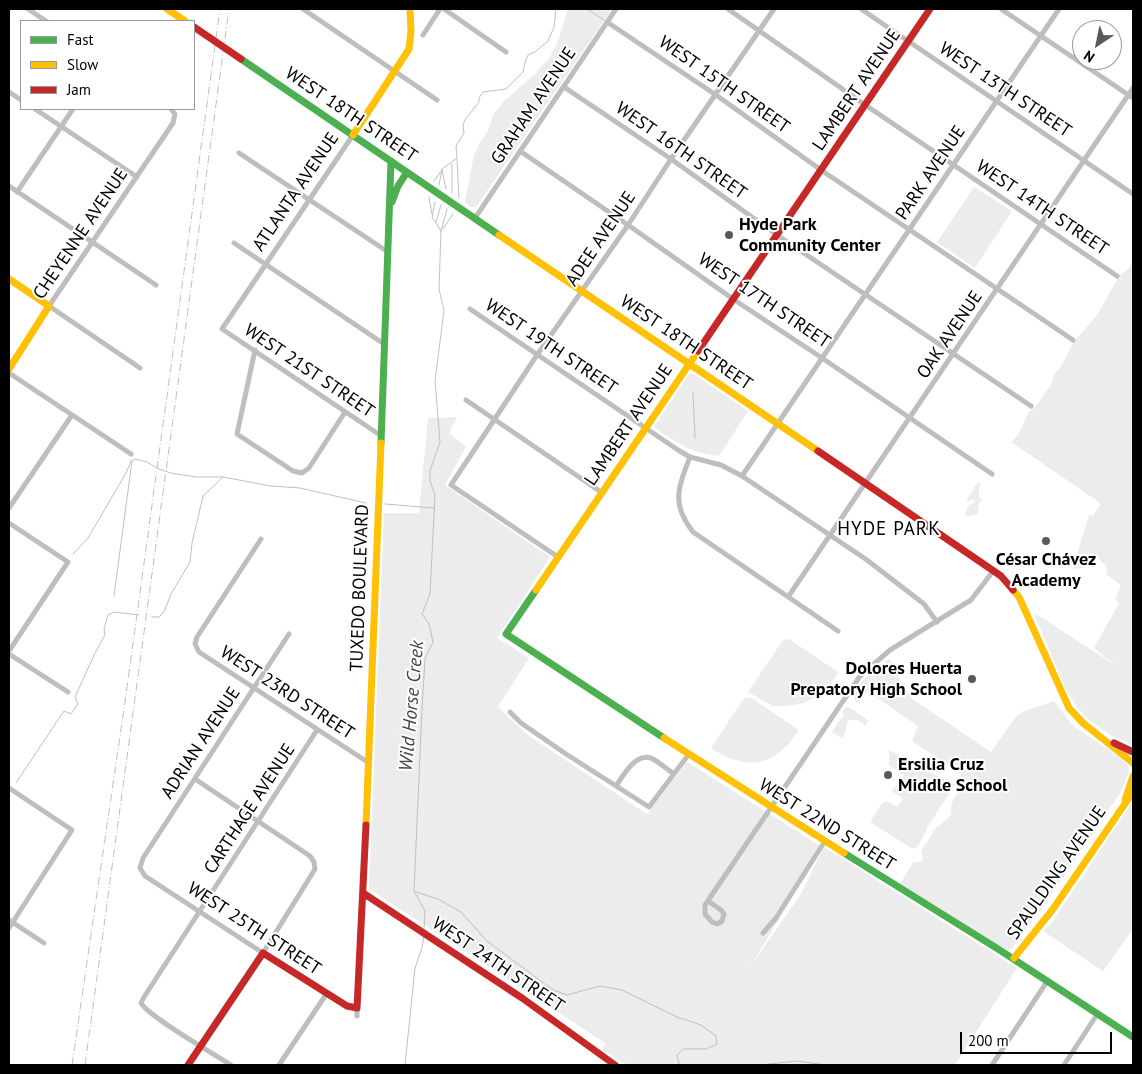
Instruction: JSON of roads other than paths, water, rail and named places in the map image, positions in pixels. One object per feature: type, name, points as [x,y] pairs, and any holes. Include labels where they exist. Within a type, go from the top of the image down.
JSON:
[{"type":"street","points":[[28,9],[44,20]]},
{"type":"street","points":[[166,9],[182,20]]},
{"type":"street","points":[[303,9],[437,100]]},
{"type":"street","points":[[394,72],[409,49],[411,31],[410,9]]},
{"type":"street","points":[[423,35],[442,9],[506,52]]},
{"type":"street","name":"GRAHAM AVENUE","points":[[475,218],[616,9]]},
{"type":"street","name":"WEST 14TH STREET","points":[[728,9],[1117,276]]},
{"type":"street","name":"ADEE AVENUE","points":[[558,557],[451,484],[774,9]]},
{"type":"street","name":"WEST 13TH STREET","points":[[861,9],[1133,194]]},
{"type":"street","name":"LAMBERT AVENUE","points":[[506,634],[930,9]]},
{"type":"street","points":[[1001,9],[1131,96]]},
{"type":"street","name":"PARK AVENUE","points":[[742,476],[1059,9]]},
{"type":"street","name":"WEST 15TH STREET","points":[[607,22],[716,94],[821,170],[1074,340]]},
{"type":"street","name":"WEST 18TH STREET","points":[[195,28],[994,570],[1008,582],[1019,596],[1069,708],[1080,721],[1133,752]]},
{"type":"street","name":"ATLANTA AVENUE","points":[[222,329],[394,72]]},
{"type":"street","name":"WEST 16TH STREET","points":[[564,87],[671,159],[777,235],[1031,406]]},
{"type":"street","name":"OAK AVENUE","points":[[788,597],[1084,161],[1131,96],[1133,88]]},
{"type":"street","points":[[9,92],[20,99]]},
{"type":"street","points":[[37,110],[137,177]]},
{"type":"street","points":[[17,192],[72,110]]},
{"type":"street","name":"CHEYENNE AVENUE","points":[[9,369],[49,306],[173,123],[175,114],[172,110]]},
{"type":"street","name":"WEST 17TH STREET","points":[[520,151],[733,299],[992,474]]},
{"type":"street","points":[[239,153],[388,252]]},
{"type":"street","name":"TUXEDO BOULEVARD","points":[[357,1016],[369,762],[391,161]]},
{"type":"street","points":[[390,208],[398,186],[407,172]]},
{"type":"street","points":[[9,186],[156,285]]},
{"type":"street","points":[[234,242],[384,344]]},
{"type":"street","points":[[9,279],[140,368]]},
{"type":"street","name":"WEST 19TH STREET","points":[[470,309],[690,457],[721,464],[742,476],[866,560],[924,604],[937,622]]},
{"type":"street","name":"WEST 21ST STREET","points":[[222,329],[380,435]]},
{"type":"street","points":[[255,350],[237,434],[293,472],[302,473],[310,468],[346,412]]},
{"type":"street","points":[[9,373],[132,454]]},
{"type":"street","points":[[466,400],[601,492]]},
{"type":"street","points":[[9,508],[72,415]]},
{"type":"street","points":[[690,457],[678,489],[678,507],[684,520],[693,532],[838,631]]},
{"type":"street","points":[[9,523],[68,562],[9,652],[68,692]]},
{"type":"street","name":"WEST 23RD STREET","points":[[261,539],[197,637],[195,644],[199,652],[369,762]]},
{"type":"street","points":[[708,901],[724,914],[722,921],[716,924],[710,920],[706,914],[705,905],[860,676],[890,650],[971,600],[994,570]]},
{"type":"street","name":"ADRIAN AVENUE","points":[[140,868],[143,858],[289,634]]},
{"type":"street","name":"WEST 22ND STREET","points":[[506,634],[772,808],[1014,958],[1133,1038]]},
{"type":"street","points":[[510,712],[522,723],[649,807],[689,754]]},
{"type":"street","name":"CARTHAGE AVENUE","points":[[201,1046],[144,1008],[141,1003],[317,730]]},
{"type":"street","name":"WEST 18TH STREET","points":[[1101,735],[1133,763]]},
{"type":"street","points":[[616,786],[632,766],[640,758],[644,757],[651,758],[674,774]]},
{"type":"street","name":"SPAULDING AVENUE","points":[[1123,805],[1133,776]]},
{"type":"street","points":[[188,1065],[315,870],[314,862],[310,856],[195,779]]},
{"type":"street","points":[[9,788],[72,830],[11,921],[9,928]]},
{"type":"street","name":"SPAULDING AVENUE","points":[[1014,958],[1053,909],[1133,792]]},
{"type":"street","points":[[763,933],[776,918],[826,841]]},
{"type":"street","name":"WEST 25TH STREET","points":[[140,868],[145,876],[200,912],[346,1006],[357,1008]]},
{"type":"street","name":"WEST 24TH STREET","points":[[363,893],[537,1008],[615,1065]]},
{"type":"street","points":[[11,921],[44,943]]},
{"type":"street","points":[[992,1065],[1048,980]]},
{"type":"street","points":[[279,1065],[327,993]]},
{"type":"street","points":[[1064,1065],[1098,1013]]},
{"type":"street","points":[[201,1046],[231,1065]]},
{"type":"waterway","name":"Wild Horse Creek","points":[[439,185],[442,169],[457,158],[456,146],[464,133],[463,125],[479,102],[479,98],[483,92],[506,89],[523,72],[528,55],[535,52],[548,41],[554,27],[556,9]]},
{"type":"waterway","points":[[587,9],[604,20]]},
{"type":"waterway","name":"Wild Horse Creek","points":[[457,159],[459,198]]},
{"type":"waterway","name":"Wild Horse Creek","points":[[452,164],[452,193]]},
{"type":"waterway","name":"Wild Horse Creek","points":[[442,170],[446,189]]},
{"type":"waterway","name":"Wild Horse Creek","points":[[434,181],[442,170]]},
{"type":"waterway","name":"Wild Horse Creek","points":[[429,197],[432,214]]},
{"type":"waterway","name":"Wild Horse Creek","points":[[424,929],[425,911],[414,891],[425,659],[433,642],[429,624],[422,614],[430,594],[435,495],[430,481],[430,471],[440,442],[435,381],[444,310],[439,289],[441,231],[432,217],[435,202]]},
{"type":"waterway","name":"Wild Horse Creek","points":[[436,222],[441,205]]},
{"type":"waterway","name":"Wild Horse Creek","points":[[441,231],[447,209]]},
{"type":"waterway","name":"Wild Horse Creek","points":[[443,229],[453,214]]},
{"type":"waterway","points":[[693,392],[695,438]]},
{"type":"waterway","points":[[73,554],[88,538],[131,461],[135,459],[147,462],[171,473],[196,477],[223,477],[271,486],[300,488],[366,503]]},
{"type":"waterway","points":[[114,596],[132,461]]},
{"type":"waterway","points":[[152,617],[159,617],[164,612],[171,594],[190,562],[192,543],[203,496],[223,477]]},
{"type":"waterway","points":[[385,504],[434,508]]},
{"type":"waterway","points":[[16,783],[64,711],[71,714],[78,704],[75,697],[105,635],[104,629],[108,615],[114,612],[139,615]]},
{"type":"waterway","points":[[416,892],[438,899],[461,912],[487,941],[553,990],[567,995],[600,986],[622,990],[677,1017],[701,1025],[716,1036],[717,1044],[706,1049],[683,1049],[677,1055],[679,1064],[683,1065]]},
{"type":"waterway","name":"Wild Horse Creek","points":[[405,1065],[415,968],[424,935]]},
{"type":"waterway","points":[[760,1065],[797,1061],[826,1065]]},
{"type":"railway","points":[[72,1065],[125,702],[220,9]]},
{"type":"railway","points":[[85,1065],[229,9]]},
{"type":"place","name":"Hyde Park Community Center","points":[[729,235]]},
{"type":"place","name":"César Chávez Academy","points":[[1046,541]]},
{"type":"place","name":"Dolores Huerta Prepatory High School","points":[[972,679]]},
{"type":"place","name":"Ersilia Cruz Middle School","points":[[888,775]]},
{"type":"district","name":"HYDE PARK","points":[[889,530]]}]
